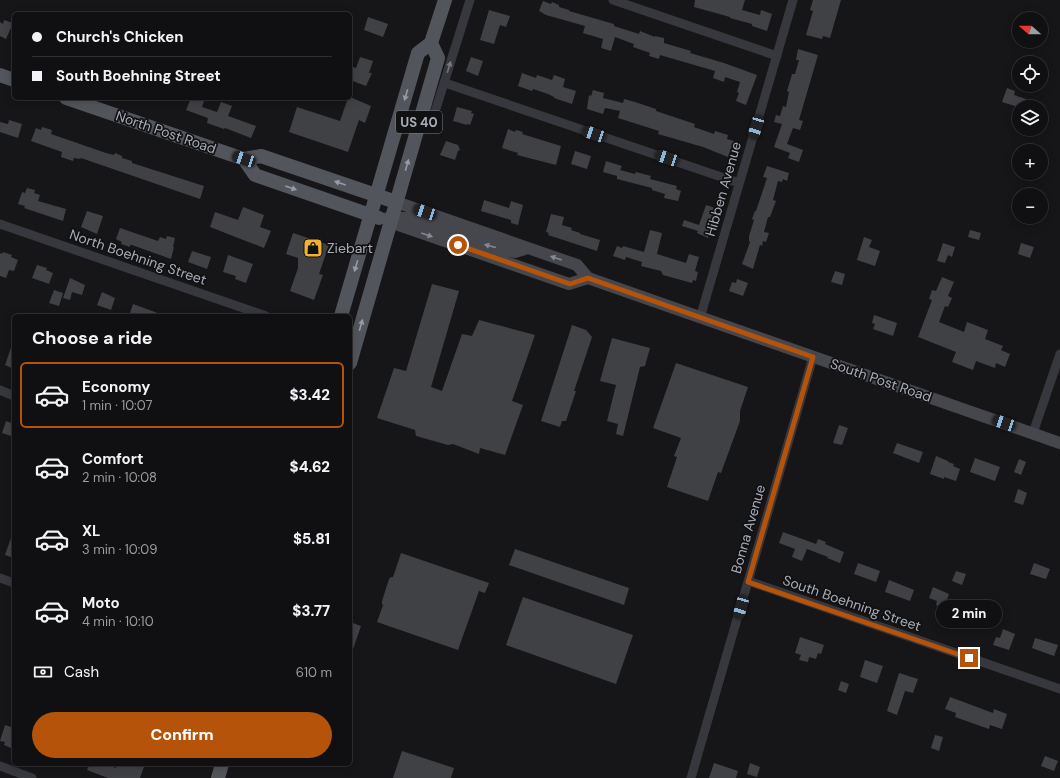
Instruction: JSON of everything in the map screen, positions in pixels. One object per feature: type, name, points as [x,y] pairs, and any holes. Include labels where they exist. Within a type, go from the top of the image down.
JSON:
[{"type":"main road","name":"US 40","points":[[352,354],[418,53],[431,43],[444,0]]},
{"type":"main road","name":"US 40","points":[[342,314],[380,221],[386,199],[419,122],[438,58],[431,43]]},
{"type":"main road","points":[[0,75],[12,79]]},
{"type":"main road","name":"North Post Road","points":[[72,100],[244,159],[261,156],[386,199]]},
{"type":"main road","points":[[244,159],[255,175],[380,221],[570,284],[588,278]]},
{"type":"main road","name":"South Post Road","points":[[386,199],[577,265],[588,278],[1060,443]]},
{"type":"main road","points":[[380,221],[405,218],[487,245],[515,252],[528,248]]},
{"type":"main road","points":[[218,778],[221,766]]},
{"type":"street","points":[[419,122],[434,115],[470,0]]},
{"type":"street","points":[[613,0],[777,56]]},
{"type":"street","name":"Hibben Avenue","points":[[700,318],[793,0]]},
{"type":"street","points":[[445,83],[739,183]]},
{"type":"street","name":"North Boehning Street","points":[[0,224],[260,314]]},
{"type":"street","points":[[1033,434],[1060,354]]},
{"type":"street","name":"Bonna Avenue","points":[[691,778],[813,357]]},
{"type":"street","points":[[0,390],[12,395]]},
{"type":"street","points":[[0,578],[12,582]]},
{"type":"street","name":"South Boehning Street","points":[[748,582],[1060,689]]},
{"type":"street","points":[[0,766],[32,778]]},
{"type":"building","points":[[695,0],[745,0],[742,10],[760,15],[761,10],[772,14],[767,31],[752,26],[752,24],[694,7]]},
{"type":"building","points":[[813,0],[841,0],[830,38],[823,36],[822,39],[806,35],[813,11],[810,10]]},
{"type":"building","points":[[543,1],[551,4],[552,2],[569,11],[614,24],[614,26],[639,34],[640,31],[655,37],[664,38],[664,43],[691,51],[690,53],[757,75],[746,105],[736,101],[739,93],[737,92],[740,82],[725,77],[724,82],[713,78],[715,71],[660,55],[659,59],[649,56],[650,53],[633,47],[634,44],[615,37],[611,51],[601,48],[603,39],[583,33],[585,26],[546,15],[539,11]]},
{"type":"building","points":[[489,10],[510,16],[506,27],[500,25],[494,44],[480,40]]},
{"type":"building","points":[[368,17],[388,24],[383,37],[364,30]]},
{"type":"building","points":[[4,20],[12,23],[6,39],[0,36],[0,22],[3,24]]},
{"type":"building","points":[[798,49],[818,55],[799,120],[803,121],[800,130],[793,128],[787,144],[803,150],[799,162],[788,158],[790,153],[774,147],[782,124],[774,122],[776,115],[780,116],[783,106],[786,107],[789,92],[787,91],[792,74],[795,74],[799,60],[796,60]]},
{"type":"building","points":[[360,57],[373,61],[369,73],[372,73],[366,86],[352,81],[352,67],[356,68]]},
{"type":"building","points":[[471,57],[483,61],[478,76],[466,71]]},
{"type":"building","points":[[522,73],[536,78],[537,75],[552,80],[554,75],[565,79],[563,87],[576,91],[572,104],[533,89],[532,91],[518,86]]},
{"type":"building","points":[[1007,88],[1012,90],[1012,92],[1015,92],[1014,95],[1026,99],[1012,100],[1012,105],[1002,102]]},
{"type":"building","points":[[593,90],[604,93],[603,98],[623,103],[624,99],[635,102],[656,109],[656,111],[695,124],[694,127],[714,134],[715,131],[728,135],[727,139],[734,141],[728,157],[703,147],[658,134],[659,131],[618,118],[620,111],[605,108],[603,114],[587,109],[589,95],[591,96]]},
{"type":"building","points":[[352,98],[371,106],[365,123],[359,120],[348,152],[289,132],[297,107],[340,121],[347,100],[352,100]]},
{"type":"building","points":[[190,100],[204,100],[202,107],[217,112],[221,102],[232,106],[228,116],[256,126],[251,138],[207,123],[208,118],[186,110]]},
{"type":"building","points":[[457,107],[472,111],[471,113],[474,114],[470,125],[453,121]]},
{"type":"building","points":[[9,120],[22,124],[18,138],[0,132],[0,122],[8,124]]},
{"type":"building","points":[[42,127],[52,130],[51,134],[106,153],[114,155],[115,153],[122,156],[122,158],[132,161],[132,163],[204,186],[200,199],[81,158],[74,158],[73,161],[61,157],[62,152],[31,141],[36,128],[41,130]]},
{"type":"building","points":[[508,129],[515,132],[516,130],[523,132],[522,134],[561,146],[556,165],[517,155],[518,153],[502,148]]},
{"type":"building","points":[[446,141],[458,145],[460,150],[458,151],[455,160],[440,155]]},
{"type":"building","points":[[575,151],[591,156],[587,169],[571,164]]},
{"type":"building","points":[[606,161],[622,166],[620,170],[651,176],[650,179],[677,186],[676,189],[681,191],[678,201],[664,198],[665,194],[652,190],[652,188],[617,179],[617,176],[603,172]]},
{"type":"building","points":[[767,166],[789,173],[787,181],[783,179],[782,182],[778,181],[773,200],[776,201],[770,217],[768,217],[764,232],[769,233],[766,242],[763,241],[762,246],[760,245],[753,269],[742,264],[750,242],[749,236],[754,220],[752,219],[767,178],[763,177]]},
{"type":"building","points":[[27,188],[35,190],[34,193],[40,195],[38,201],[66,209],[63,221],[24,208],[25,206],[18,204],[22,192],[25,193]]},
{"type":"building","points":[[484,200],[509,208],[511,201],[523,205],[518,225],[511,223],[511,220],[481,211]]},
{"type":"building","points":[[706,205],[718,209],[708,238],[697,233],[698,231],[682,226],[684,220],[699,225]]},
{"type":"building","points":[[243,207],[264,215],[260,227],[271,231],[264,248],[210,227],[215,212],[238,220]]},
{"type":"building","points":[[87,211],[103,216],[97,234],[81,227]]},
{"type":"building","points":[[551,214],[564,217],[562,225],[572,228],[571,230],[600,240],[597,251],[548,235],[549,233],[546,232]]},
{"type":"building","points":[[120,228],[158,241],[160,237],[166,239],[167,236],[175,238],[171,259],[132,245],[130,245],[130,247],[121,244],[122,242],[116,239]]},
{"type":"building","points":[[650,230],[662,233],[657,254],[686,263],[689,254],[699,257],[695,271],[698,272],[696,281],[693,280],[692,283],[663,275],[661,271],[641,266],[642,262],[626,257],[625,260],[613,256],[617,246],[622,248],[623,246],[644,252]]},
{"type":"building","points":[[970,230],[981,233],[979,240],[968,237]]},
{"type":"building","points":[[293,233],[329,245],[319,274],[323,275],[314,300],[290,291],[298,268],[298,258],[286,254]]},
{"type":"building","points":[[864,237],[872,240],[869,247],[880,251],[875,266],[857,260]]},
{"type":"building","points":[[943,243],[955,247],[952,257],[948,255],[945,263],[937,261]]},
{"type":"building","points":[[1021,243],[1034,247],[1030,258],[1018,254]]},
{"type":"building","points":[[192,251],[211,257],[207,269],[188,262]]},
{"type":"building","points":[[3,252],[12,255],[11,257],[18,260],[14,271],[9,270],[6,278],[0,276],[0,253],[2,254]]},
{"type":"building","points":[[228,255],[253,264],[246,283],[235,279],[236,276],[223,272]]},
{"type":"building","points":[[37,265],[47,268],[46,270],[53,273],[49,284],[32,278]]},
{"type":"building","points":[[835,271],[845,274],[842,285],[831,282]]},
{"type":"building","points":[[942,277],[954,282],[948,296],[952,298],[948,307],[945,306],[939,322],[964,332],[967,322],[988,330],[985,339],[1003,346],[1001,350],[1010,354],[1005,367],[996,363],[995,368],[976,361],[973,370],[952,362],[956,352],[918,337],[932,300],[929,299],[932,290],[936,291]]},
{"type":"building","points":[[70,278],[85,285],[82,295],[72,292],[70,300],[63,298]]},
{"type":"building","points":[[737,279],[748,283],[743,296],[729,291],[732,282],[736,283]]},
{"type":"building","points":[[432,284],[459,291],[431,387],[442,391],[462,334],[472,336],[479,320],[535,335],[512,401],[523,405],[505,455],[480,448],[479,454],[453,444],[448,445],[416,436],[415,430],[377,418],[394,368],[406,371]]},
{"type":"building","points":[[54,290],[63,293],[59,306],[49,303]]},
{"type":"building","points":[[102,292],[115,298],[111,310],[97,305]]},
{"type":"building","points":[[133,304],[160,314],[130,314]]},
{"type":"building","points":[[874,315],[897,323],[893,336],[873,329],[875,324],[872,323]]},
{"type":"building","points":[[572,325],[586,330],[592,337],[574,391],[576,391],[566,421],[562,421],[560,427],[541,421]]},
{"type":"building","points":[[612,338],[650,348],[645,366],[640,367],[623,436],[616,434],[618,424],[607,421],[616,385],[600,381]]},
{"type":"building","points":[[12,345],[12,368],[5,365]]},
{"type":"building","points":[[676,363],[748,387],[740,411],[740,421],[721,473],[718,472],[708,501],[667,487],[677,457],[674,456],[681,438],[653,428]]},
{"type":"building","points":[[6,421],[12,423],[12,436],[2,433]]},
{"type":"building","points":[[839,425],[848,428],[842,445],[833,443]]},
{"type":"building","points":[[897,443],[923,452],[919,463],[893,453]]},
{"type":"building","points":[[936,456],[954,464],[953,466],[960,469],[956,481],[930,474]]},
{"type":"building","points":[[975,458],[1000,467],[995,481],[970,472]]},
{"type":"building","points":[[1019,459],[1026,462],[1021,475],[1014,472]]},
{"type":"building","points":[[1018,489],[1027,493],[1023,505],[1014,502]]},
{"type":"building","points":[[783,532],[816,544],[818,539],[826,542],[825,544],[844,552],[840,563],[807,549],[802,561],[792,557],[795,549],[779,543]]},
{"type":"building","points":[[12,535],[12,557],[5,555]]},
{"type":"building","points":[[515,549],[629,588],[624,605],[509,565]]},
{"type":"building","points":[[401,553],[489,583],[485,593],[479,591],[458,650],[377,622],[383,605],[382,601],[389,579],[393,577]]},
{"type":"building","points":[[858,563],[880,571],[876,582],[854,574]]},
{"type":"building","points":[[1034,563],[1050,569],[1046,579],[1030,574]]},
{"type":"building","points":[[956,571],[966,574],[962,585],[952,581]]},
{"type":"building","points":[[889,580],[914,590],[910,601],[885,592]]},
{"type":"building","points":[[933,587],[949,594],[944,608],[936,605],[937,601],[929,598]]},
{"type":"building","points":[[523,597],[633,635],[616,684],[506,645]]},
{"type":"building","points":[[967,599],[988,607],[982,624],[961,616]]},
{"type":"building","points":[[352,623],[361,626],[352,652]]},
{"type":"building","points":[[1003,629],[1015,634],[1009,650],[993,645],[996,637],[1000,638]]},
{"type":"building","points":[[800,637],[824,645],[821,654],[818,653],[816,659],[809,657],[808,662],[799,660],[801,655],[795,653]]},
{"type":"building","points":[[1035,638],[1058,645],[1054,656],[1032,648]]},
{"type":"building","points":[[865,660],[883,666],[877,683],[860,677]]},
{"type":"building","points":[[899,673],[918,679],[913,693],[905,691],[897,715],[887,711]]},
{"type":"building","points":[[841,681],[849,684],[846,693],[838,690]]},
{"type":"building","points":[[950,697],[993,713],[994,709],[1007,714],[1002,729],[990,725],[989,729],[955,717],[956,713],[945,709]]},
{"type":"building","points":[[5,725],[12,727],[11,748],[4,745],[5,742],[0,741]]},
{"type":"building","points":[[935,735],[943,737],[939,751],[931,748]]},
{"type":"building","points":[[402,751],[454,768],[451,778],[393,778]]},
{"type":"building","points":[[1045,756],[1058,761],[1054,771],[1041,766]]},
{"type":"building","points":[[714,763],[738,771],[736,778],[709,778]]},
{"type":"building","points":[[750,763],[760,767],[757,777],[747,774]]},
{"type":"building","points":[[89,766],[110,766],[116,768],[116,766],[144,766],[140,778],[108,778],[87,770]]},
{"type":"place","name":"Ziebart","points":[[313,248]]},
{"type":"route","points":[[458,245],[570,284],[588,278],[813,357],[748,582],[969,658]]}]
